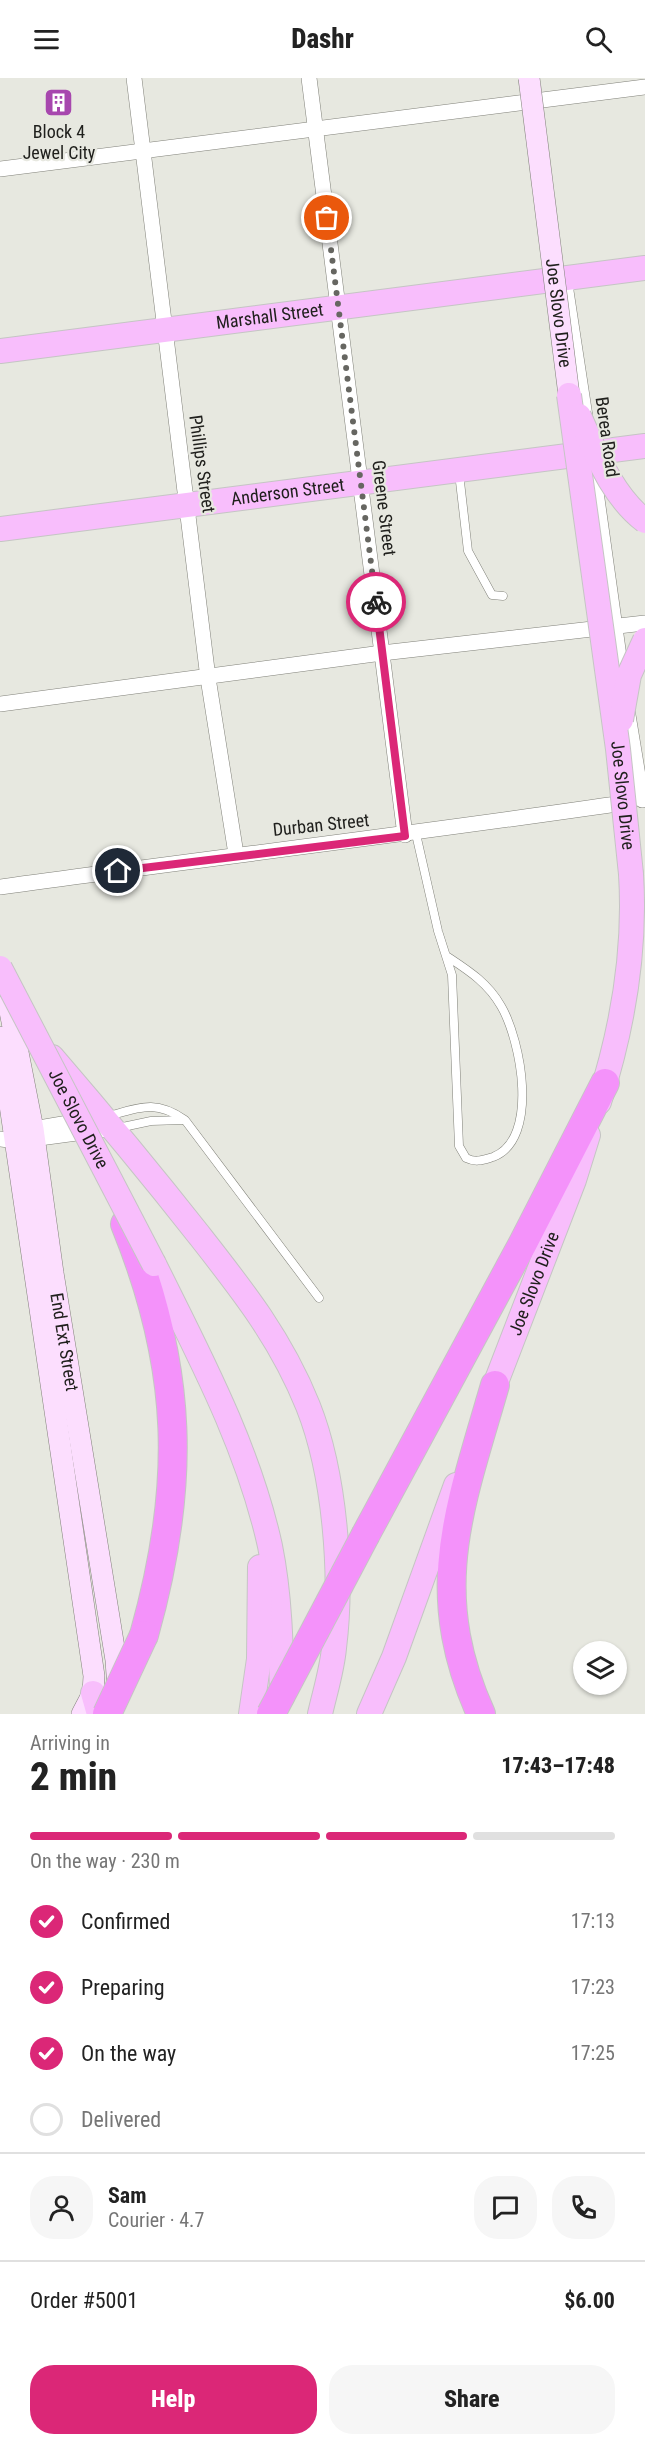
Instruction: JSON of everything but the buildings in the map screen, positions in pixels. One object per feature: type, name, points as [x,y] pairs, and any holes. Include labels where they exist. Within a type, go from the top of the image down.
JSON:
[{"type":"highway","points":[[272,1714],[523,1243],[605,1083]]},
{"type":"highway","points":[[98,1159],[136,1251],[151,1300],[168,1369],[174,1460],[169,1525],[159,1582],[144,1635],[126,1678],[100,1707]]},
{"type":"highway","points":[[481,1714],[467,1683],[458,1648],[452,1611],[451,1574],[455,1528],[495,1385]]},
{"type":"main road","name":"Marshall Street","points":[[0,351],[164,328],[645,268]]},
{"type":"main road","points":[[569,395],[609,478],[624,501],[645,522]]},
{"type":"main road","name":"Joe Slovo Drive","points":[[394,1657],[574,1180],[605,1083],[627,987],[633,913],[631,874],[618,749],[569,395]]},
{"type":"main road","name":"Anderson Street","points":[[0,529],[645,446]]},
{"type":"main road","points":[[618,749],[629,675],[645,640]]},
{"type":"main road","name":"Joe Slovo Drive","points":[[0,969],[221,1400],[251,1477],[270,1547],[276,1596],[282,1714]]},
{"type":"main road","points":[[11,1010],[109,1123],[262,1317],[287,1360],[309,1407],[320,1443],[334,1519],[337,1567],[334,1648],[320,1714]]},
{"type":"main road","points":[[251,1714],[259,1659],[260,1509]]},
{"type":"main road","points":[[369,1714],[394,1657]]},
{"type":"main road","points":[[379,1714],[394,1657]]},
{"type":"street","name":"Phillips Street","points":[[134,78],[208,678],[236,854]]},
{"type":"street","name":"Greene Street","points":[[309,78],[340,306],[382,653],[410,835]]},
{"type":"street","name":"Joe Slovo Drive","points":[[529,78],[569,395]]},
{"type":"street","name":"Berea Road","points":[[537,78],[614,627],[644,801]]},
{"type":"street","points":[[0,169],[645,87]]},
{"type":"street","points":[[0,704],[382,653],[645,623]]},
{"type":"street","name":"Durban Street","points":[[0,887],[236,854],[410,835],[644,801]]},
{"type":"street","name":"End Ext Street","points":[[0,969],[11,1010],[17,1136],[64,1486],[100,1707],[82,1714]]},
{"type":"street","name":"End Ext Street","points":[[0,1037],[116,1660],[120,1714]]},
{"type":"street","points":[[17,1136],[109,1123]]},
{"type":"lane","points":[[458,469],[468,551],[492,595],[503,596]]},
{"type":"lane","points":[[410,835],[438,931],[448,957],[453,996],[459,1146],[466,1158],[478,1162],[496,1155],[509,1146],[518,1132],[521,1070],[512,1029],[501,1005],[481,978],[448,957]]},
{"type":"lane","points":[[109,1123],[144,1107],[158,1106],[168,1108],[185,1120],[319,1299]]},
{"type":"lane","points":[[109,1123],[185,1120]]},
{"type":"way so far","points":[[327,218],[376,602]]},
{"type":"place","name":"Block 4 Jewel City","points":[[59,103]]},
{"type":"route","points":[[118,871],[236,854],[405,836],[376,602]]}]
